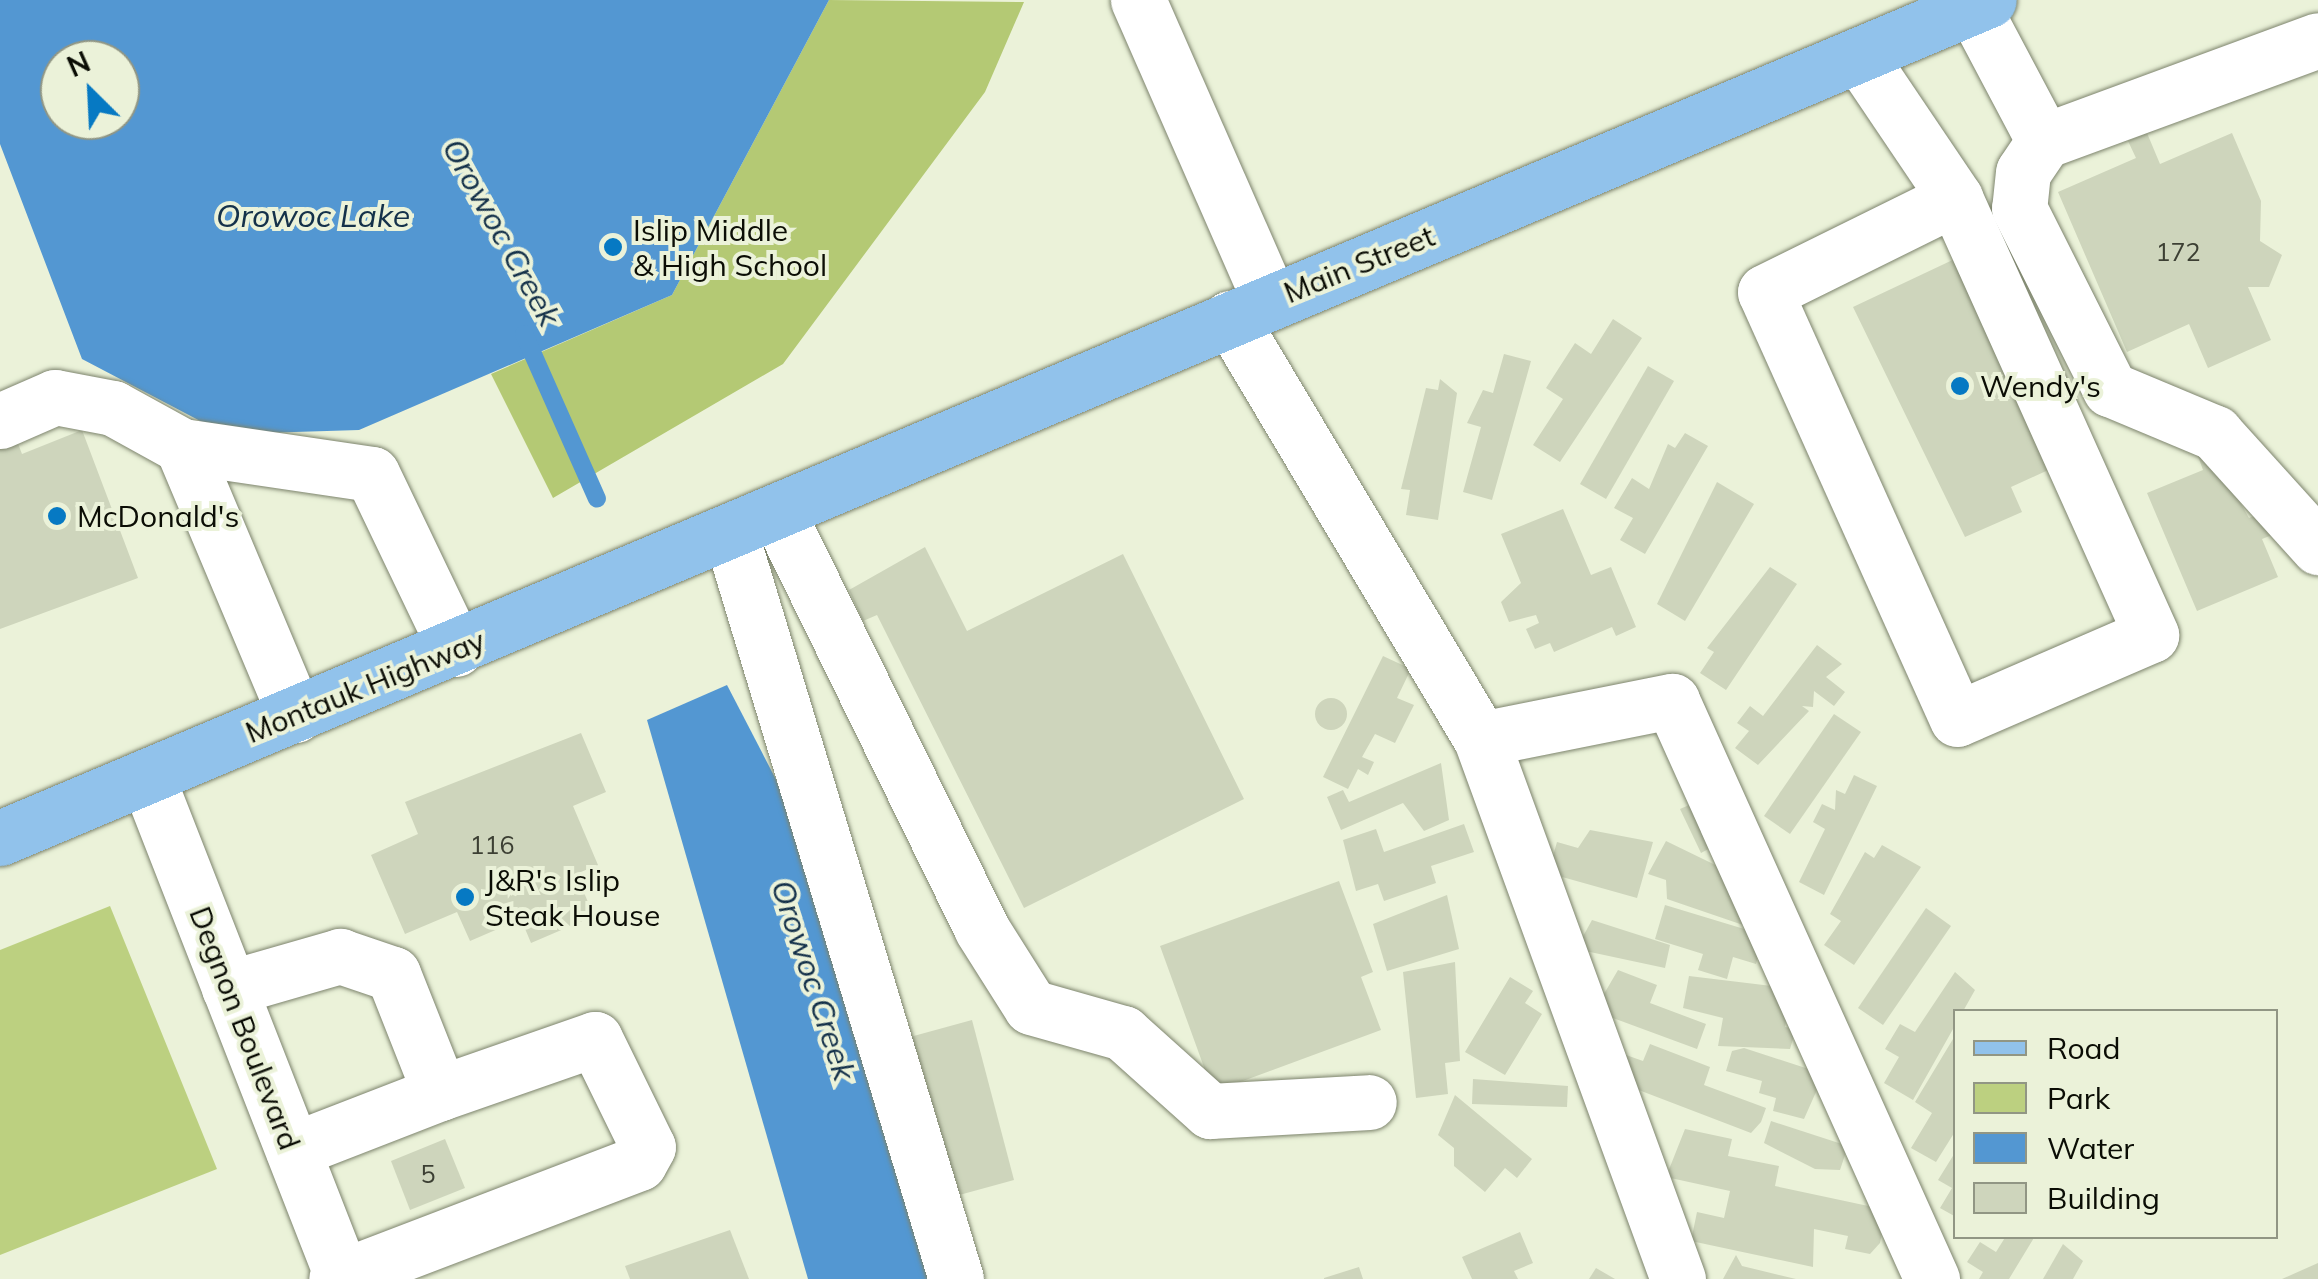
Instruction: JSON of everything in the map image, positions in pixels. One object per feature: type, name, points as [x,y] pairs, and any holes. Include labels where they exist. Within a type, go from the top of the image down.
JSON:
[{"type":"main road","name":"Main Street","points":[[755,525],[1250,309],[1981,4]]},
{"type":"main road","name":"Montauk Highway","points":[[0,838],[755,525]]},
{"type":"street","points":[[1981,4],[2044,141]]},
{"type":"street","points":[[1158,7],[1250,309],[1482,740],[1678,1279]]},
{"type":"street","points":[[2318,40],[2044,141],[2023,172],[2018,208],[2110,390],[2215,433],[2318,547]]},
{"type":"street","points":[[1860,57],[1956,198],[2151,636],[1957,719],[1765,292],[1956,198]]},
{"type":"street","points":[[0,421],[55,396],[113,408],[182,446],[372,474],[456,650]]},
{"type":"street","points":[[182,446],[296,715]]},
{"type":"street","points":[[755,525],[981,928],[1031,1007],[1123,1033],[1210,1112],[1369,1102]]},
{"type":"street","points":[[755,525],[956,1279]]},
{"type":"street","points":[[1482,740],[1672,700],[1932,1279]]},
{"type":"street","name":"Degnon Boulevard","points":[[146,777],[340,1278]]},
{"type":"street","points":[[229,988],[340,956],[392,974],[440,1093]]},
{"type":"street","points":[[293,1150],[595,1039],[611,1056],[648,1148],[639,1162],[340,1278]]},
{"type":"green space","points":[[829,0],[1024,2],[985,92],[783,364],[553,498],[491,374],[672,295]]},
{"type":"green space","points":[[110,906],[217,1169],[0,1255],[0,950]]},
{"type":"water","name":"Orowoc Lake","points":[[0,0],[829,0],[672,295],[359,430],[225,434],[82,359],[0,144]]},
{"type":"water","points":[[727,685],[811,847],[946,1279],[808,1279],[647,720]]},
{"type":"building","points":[[2147,133],[2160,164],[2232,133],[2261,201],[2260,241],[2282,255],[2269,287],[2248,287],[2271,340],[2208,368],[2189,324],[2127,352],[2058,192],[2136,158],[2128,141]]},
{"type":"building","name":"Wendy's","points":[[1978,248],[2057,466],[2011,487],[2022,512],[1965,537],[1853,307]]},
{"type":"building","points":[[1613,319],[1642,338],[1560,462],[1533,445],[1563,399],[1546,388],[1575,343],[1591,354]]},
{"type":"building","points":[[1504,354],[1531,361],[1492,500],[1463,492],[1481,427],[1467,423],[1483,390],[1493,393]]},
{"type":"building","points":[[1648,366],[1674,381],[1606,499],[1580,484]]},
{"type":"building","points":[[1440,379],[1457,393],[1438,520],[1406,515],[1410,490],[1401,489],[1426,388],[1438,390]]},
{"type":"building","name":"McDonald's","points":[[11,425],[22,454],[82,430],[138,578],[0,629],[0,429]]},
{"type":"building","points":[[1685,433],[1708,446],[1645,554],[1620,540],[1633,518],[1614,508],[1632,478],[1649,489],[1668,444],[1675,448]]},
{"type":"building","points":[[2211,451],[2249,518],[2278,506],[2287,529],[2262,539],[2278,577],[2197,611],[2147,493],[2203,470],[2198,456]]},
{"type":"building","points":[[1717,482],[1754,504],[1685,621],[1657,604]]},
{"type":"building","points":[[1563,509],[1591,575],[1611,567],[1636,627],[1616,636],[1612,627],[1554,652],[1550,643],[1535,649],[1526,629],[1539,623],[1536,615],[1509,622],[1501,602],[1521,583],[1501,534]]},
{"type":"building","points":[[925,547],[967,631],[1123,554],[1244,799],[1024,908],[877,615],[863,621],[849,590]]},
{"type":"building","points":[[1770,567],[1797,584],[1726,690],[1700,673],[1714,652],[1707,648]]},
{"type":"building","points":[[1817,645],[1842,664],[1826,677],[1845,692],[1834,706],[1814,691],[1813,707],[1802,706],[1809,711],[1758,765],[1735,748],[1749,731],[1737,723],[1750,706],[1763,716]]},
{"type":"building","points":[[1383,656],[1411,669],[1397,698],[1414,705],[1395,743],[1375,734],[1362,757],[1374,762],[1368,775],[1358,769],[1348,789],[1323,777]]},
{"type":"building","points":[[1331,698],[1343,702],[1347,714],[1343,726],[1331,730],[1319,726],[1315,714],[1319,702]]},
{"type":"building","points":[[1834,714],[1861,732],[1790,834],[1764,816]]},
{"type":"building","points":[[581,733],[606,792],[573,806],[598,865],[576,874],[594,916],[531,943],[521,919],[470,941],[457,912],[405,934],[371,855],[418,834],[405,802]]},
{"type":"building","points":[[1441,763],[1449,820],[1424,831],[1403,803],[1341,830],[1327,797],[1343,790],[1349,802]]},
{"type":"building","points":[[1854,775],[1877,786],[1824,895],[1799,882],[1825,829],[1813,822],[1822,804],[1835,810],[1836,790],[1845,794]]},
{"type":"building","points":[[1698,801],[1718,844],[1701,853],[1680,809]]},
{"type":"building","points":[[1464,824],[1474,852],[1431,866],[1436,883],[1384,901],[1378,884],[1356,891],[1343,840],[1376,829],[1384,852]]},
{"type":"building","points":[[1590,830],[1653,842],[1637,898],[1548,873],[1557,842],[1578,848]]},
{"type":"building","points":[[1666,841],[1740,877],[1743,925],[1667,899],[1666,880],[1648,874]]},
{"type":"building","points":[[1882,845],[1921,867],[1854,965],[1824,945],[1841,921],[1830,914],[1865,852],[1874,858]]},
{"type":"building","points":[[1339,881],[1373,972],[1361,977],[1381,1030],[1213,1092],[1160,946]]},
{"type":"building","points":[[1447,895],[1459,949],[1387,971],[1373,924]]},
{"type":"building","points":[[1665,905],[1764,935],[1756,964],[1733,957],[1727,979],[1698,970],[1703,954],[1655,939]]},
{"type":"building","points":[[1926,908],[1951,926],[1883,1025],[1858,1008]]},
{"type":"building","points":[[1592,920],[1670,945],[1665,968],[1576,949]]},
{"type":"building","points":[[1455,962],[1460,1061],[1445,1063],[1448,1094],[1416,1098],[1403,972]]},
{"type":"building","points":[[1618,970],[1657,985],[1650,1003],[1706,1024],[1697,1049],[1594,1011]]},
{"type":"building","points":[[1955,972],[1975,990],[1964,1009],[1953,1009],[1953,1029],[1913,1100],[1884,1083],[1899,1057],[1885,1049],[1900,1024],[1915,1032]]},
{"type":"building","points":[[1689,976],[1780,987],[1790,998],[1785,1027],[1796,1029],[1790,1049],[1718,1046],[1723,1018],[1683,1008]]},
{"type":"building","points":[[1510,977],[1533,991],[1525,1003],[1542,1014],[1505,1075],[1465,1052]]},
{"type":"building","points":[[972,1020],[1014,1180],[952,1197],[910,1037]]},
{"type":"building","points":[[1953,1039],[1953,1135],[1936,1162],[1911,1148],[1932,1113],[1915,1102]]},
{"type":"building","points":[[1650,1044],[1710,1067],[1704,1085],[1766,1108],[1761,1122],[1751,1133],[1623,1084],[1626,1055],[1643,1061]]},
{"type":"building","points":[[1744,1048],[1824,1074],[1804,1119],[1773,1111],[1776,1098],[1759,1093],[1762,1081],[1726,1071],[1732,1051]]},
{"type":"building","points":[[1473,1079],[1568,1086],[1567,1107],[1472,1104]]},
{"type":"building","points":[[1455,1095],[1532,1159],[1517,1178],[1505,1168],[1485,1192],[1454,1166],[1454,1148],[1438,1135]]},
{"type":"building","points":[[1771,1121],[1848,1146],[1840,1170],[1815,1169],[1764,1143]]},
{"type":"building","points":[[1685,1129],[1732,1139],[1728,1156],[1779,1166],[1775,1186],[1887,1210],[1880,1243],[1870,1254],[1845,1249],[1848,1236],[1814,1229],[1813,1267],[1691,1241],[1697,1212],[1724,1218],[1730,1191],[1666,1177]]},
{"type":"building","points":[[445,1139],[465,1188],[410,1210],[391,1161]]},
{"type":"building","points":[[1953,1156],[1953,1215],[1940,1208],[1952,1188],[1938,1180]]},
{"type":"building","points":[[730,1230],[749,1279],[630,1279],[625,1266]]},
{"type":"building","points":[[1520,1232],[1533,1263],[1514,1271],[1518,1279],[1472,1279],[1462,1257]]},
{"type":"building","points":[[2004,1239],[2033,1239],[2009,1279],[1979,1279],[1983,1272],[1967,1262],[1980,1242],[1996,1252]]},
{"type":"building","points":[[2063,1244],[2083,1261],[2073,1279],[2043,1279]]},
{"type":"building","points":[[1736,1255],[1742,1266],[1796,1279],[1723,1279]]},
{"type":"building","points":[[2318,1263],[2318,1279],[2282,1279]]},
{"type":"building","points":[[1359,1267],[1363,1279],[1324,1279],[1324,1278]]},
{"type":"building","points":[[1596,1268],[1615,1279],[1589,1279]]},
{"type":"waterway","name":"Orowoc Creek","points":[[524,334],[597,499]]},
{"type":"place","name":"Islip Middle & High School","points":[[613,247]]},
{"type":"place","name":"Wendy's","points":[[1960,386]]},
{"type":"place","name":"McDonald's","points":[[57,516]]},
{"type":"place","name":"J&R's Islip Steak House","points":[[465,897]]}]
